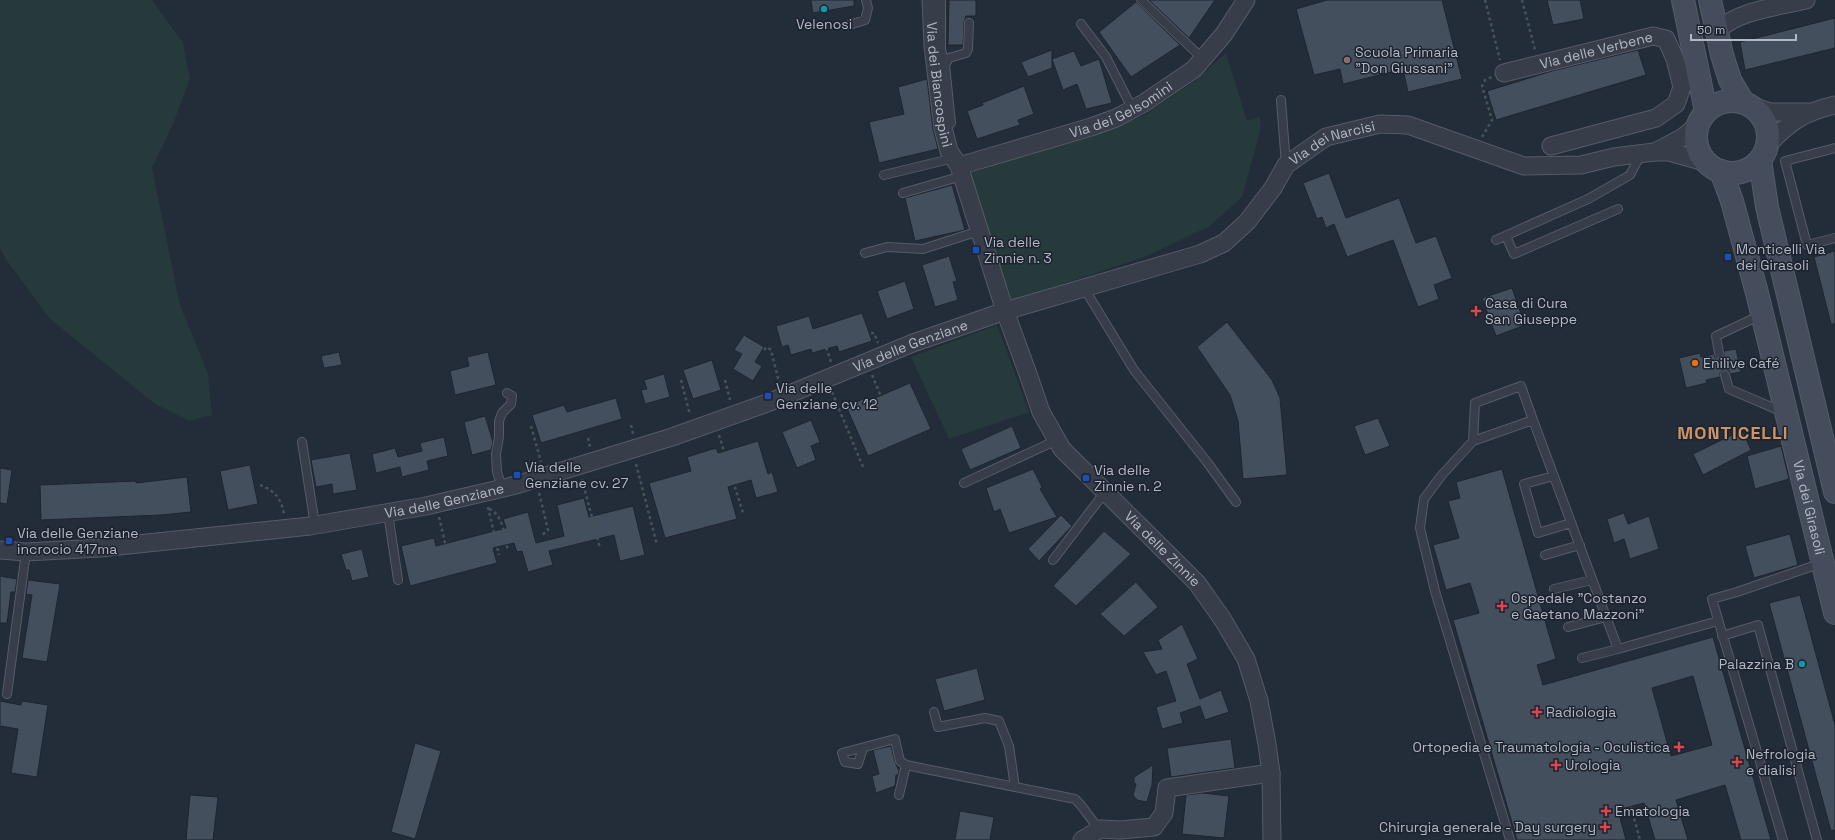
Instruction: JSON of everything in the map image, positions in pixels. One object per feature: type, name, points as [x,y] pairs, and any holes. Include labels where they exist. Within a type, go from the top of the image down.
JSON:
[{"type":"main road","name":"Via dei Girasoli","points":[[1683,0],[1702,119],[1696,139],[1698,151],[1713,166],[1732,201],[1762,314],[1835,613]]},
{"type":"main road","name":"Via dei Girasoli","points":[[1710,0],[1722,55],[1730,80],[1748,104],[1764,119],[1769,137],[1764,153],[1767,207],[1835,492]]},
{"type":"main road","points":[[1702,119],[1723,101],[1748,104]]},
{"type":"main road","points":[[1713,166],[1735,173],[1749,169],[1764,153]]},
{"type":"street","name":"Via dei Biancospini","points":[[931,0],[932,46],[943,128],[956,163]]},
{"type":"street","name":"Via dei Gelsomini","points":[[956,163],[1091,127],[1133,110],[1194,69],[1224,34],[1246,0]]},
{"type":"street","points":[[1717,31],[1726,22],[1739,17],[1806,0]]},
{"type":"street","name":"Via delle Verbene","points":[[1504,73],[1653,36],[1666,39],[1675,58],[1682,87],[1676,104],[1656,118],[1551,146]]},
{"type":"street","points":[[1748,104],[1770,112],[1809,112],[1835,105]]},
{"type":"street","points":[[1764,153],[1793,122],[1809,112]]},
{"type":"street","name":"Via dei Narcisi","points":[[1648,153],[1683,137],[1702,119]]},
{"type":"street","name":"Via dei Narcisi","points":[[1005,311],[1200,254],[1224,243],[1247,222],[1273,188],[1286,164],[1326,137],[1380,124],[1408,125],[1524,166],[1581,164],[1614,157],[1669,152],[1713,166]]},
{"type":"street","points":[[1608,132],[1614,157]]},
{"type":"street","name":"Via delle Zinnie","points":[[956,163],[1005,311],[1042,412],[1062,449],[1197,583],[1223,620],[1246,659],[1259,701],[1271,773],[1272,840]]},
{"type":"street","name":"Via delle Genziane","points":[[0,550],[26,552],[100,548],[315,525],[436,504],[502,488],[632,450],[783,396],[913,343],[1005,311]]},
{"type":"street","points":[[1082,840],[1100,829],[1120,830],[1154,827],[1164,813],[1167,788],[1271,773]]},
{"type":"lane","points":[[850,25],[866,20],[868,8],[866,0]]},
{"type":"lane","points":[[941,0],[941,49],[945,65],[956,163]]},
{"type":"lane","points":[[1140,0],[1203,59]]},
{"type":"lane","points":[[945,65],[949,58],[966,53],[968,49],[969,23]]},
{"type":"lane","points":[[1081,24],[1106,57],[1133,110]]},
{"type":"lane","points":[[1281,100],[1286,164]]},
{"type":"lane","points":[[1835,148],[1785,161],[1806,245],[1835,238]]},
{"type":"lane","points":[[1496,240],[1588,199],[1630,175],[1648,153]]},
{"type":"lane","points":[[884,175],[956,163]]},
{"type":"lane","points":[[903,193],[956,163]]},
{"type":"lane","points":[[1506,236],[1514,254],[1618,210]]},
{"type":"lane","points":[[865,254],[887,247],[923,249],[979,231]]},
{"type":"lane","points":[[1084,288],[1134,370],[1207,462],[1236,502]]},
{"type":"lane","points":[[1720,352],[1716,336],[1762,314]]},
{"type":"lane","points":[[1725,375],[1729,389],[1786,413]]},
{"type":"lane","points":[[1473,441],[1475,402],[1521,386],[1532,420],[1618,649]]},
{"type":"lane","points":[[502,488],[496,472],[496,454],[499,437],[499,421],[502,413],[511,404],[512,396],[507,393]]},
{"type":"lane","points":[[1510,840],[1435,591],[1420,528],[1424,499],[1441,476],[1473,441],[1532,420]]},
{"type":"lane","points":[[964,483],[1057,440]]},
{"type":"lane","points":[[302,442],[315,525]]},
{"type":"lane","points":[[1554,476],[1524,484],[1538,533],[1571,523]]},
{"type":"lane","points":[[1053,560],[1105,492]]},
{"type":"lane","points":[[388,512],[398,580]]},
{"type":"lane","points":[[1545,555],[1580,545]]},
{"type":"lane","points":[[7,694],[26,552]]},
{"type":"lane","points":[[1783,840],[1712,598],[1737,592],[1823,563]]},
{"type":"lane","points":[[1554,590],[1592,580]]},
{"type":"lane","points":[[1568,627],[1606,617]]},
{"type":"lane","points":[[1582,658],[1718,620]]},
{"type":"lane","points":[[1722,636],[1758,625],[1817,840]]},
{"type":"lane","points":[[934,712],[938,726],[984,718],[999,721],[1009,746],[1015,787]]},
{"type":"lane","points":[[863,748],[895,739],[900,761],[906,765],[1075,799],[1090,820],[1100,829]]},
{"type":"lane","points":[[899,795],[906,765]]},
{"type":"path","points":[[1474,149],[1492,120],[1482,86],[1485,80],[1504,73],[1485,0]]},
{"type":"path","points":[[1522,0],[1539,64]]},
{"type":"path","points":[[819,341],[824,341],[831,377],[863,467]]},
{"type":"path","points":[[764,350],[767,347],[771,350],[783,396]]},
{"type":"path","points":[[867,363],[895,430]]},
{"type":"path","points":[[681,380],[693,429]]},
{"type":"path","points":[[725,380],[734,414]]},
{"type":"path","points":[[714,421],[743,513]]},
{"type":"path","points":[[531,426],[548,530],[542,535]]},
{"type":"path","points":[[632,450],[657,545]]},
{"type":"path","points":[[578,466],[600,548]]},
{"type":"path","points":[[260,485],[269,488],[279,496],[287,528]]},
{"type":"path","points":[[484,492],[499,555]]},
{"type":"path","points":[[436,504],[451,568]]},
{"type":"path","points":[[489,509],[494,511],[498,517],[508,551]]},
{"type":"path","points":[[1631,807],[1640,840]]},
{"type":"shaded area","points":[[0,0],[152,0],[183,43],[190,79],[174,122],[152,168],[180,305],[208,374],[212,415],[189,421],[155,404],[49,318],[5,258],[0,248]]},
{"type":"shaded area","points":[[1226,53],[1247,121],[1260,117],[1261,128],[1242,197],[1210,226],[1147,256],[1012,301],[970,173],[1143,116],[1193,82]]},
{"type":"shaded area","points":[[997,325],[1029,412],[949,439],[911,357]]},
{"type":"building","name":"Velenosi","points":[[811,0],[854,0],[854,6],[813,13]]},
{"type":"building","points":[[949,0],[976,0],[976,16],[966,16],[964,22],[963,45],[948,45]]},
{"type":"building","points":[[1149,0],[1215,0],[1189,38]]},
{"type":"building","points":[[1327,0],[1442,0],[1462,79],[1408,92],[1403,69],[1343,84],[1340,69],[1314,75],[1296,9]]},
{"type":"building","points":[[1547,0],[1580,0],[1584,19],[1553,25]]},
{"type":"building","points":[[1136,2],[1180,45],[1131,77],[1099,32]]},
{"type":"building","points":[[1835,18],[1835,48],[1745,70],[1740,42]]},
{"type":"building","points":[[1052,50],[1052,68],[1028,77],[1021,62]]},
{"type":"building","points":[[1638,50],[1646,75],[1496,120],[1487,91],[1552,71]]},
{"type":"building","points":[[1074,51],[1081,66],[1099,59],[1112,103],[1086,109],[1077,84],[1063,90],[1052,59]]},
{"type":"building","points":[[927,79],[933,129],[938,149],[879,163],[869,122],[904,114],[898,87]]},
{"type":"building","points":[[1024,86],[1034,114],[1018,120],[1020,125],[977,139],[967,111],[983,105],[982,103]]},
{"type":"building","points":[[1329,173],[1346,218],[1399,198],[1416,243],[1436,236],[1452,278],[1434,285],[1439,299],[1418,307],[1393,240],[1347,257],[1334,224],[1326,228],[1322,217],[1317,219],[1303,183]]},
{"type":"building","points":[[952,185],[965,230],[915,241],[905,198]]},
{"type":"building","points":[[1835,251],[1835,324],[1831,324],[1814,257]]},
{"type":"building","points":[[949,256],[957,281],[953,282],[958,300],[935,307],[922,265]]},
{"type":"building","points":[[905,281],[914,309],[887,319],[877,291]]},
{"type":"building","points":[[1512,288],[1525,325],[1496,336],[1482,298]]},
{"type":"building","points":[[862,313],[872,341],[839,352],[837,346],[812,353],[811,349],[791,355],[788,345],[782,347],[776,326],[809,316],[813,329]]},
{"type":"building","points":[[1227,322],[1272,380],[1280,398],[1287,475],[1243,479],[1238,421],[1230,395],[1197,347]]},
{"type":"building","points":[[744,335],[764,347],[755,362],[762,366],[753,381],[733,369],[742,354],[734,350]]},
{"type":"building","points":[[1736,349],[1741,372],[1730,374],[1729,371],[1723,370],[1720,373],[1720,377],[1706,380],[1707,383],[1686,388],[1679,358],[1700,353],[1701,357],[1714,354],[1715,357],[1720,358],[1724,355],[1724,351]]},
{"type":"building","points":[[339,352],[342,365],[324,368],[321,356]]},
{"type":"building","points":[[488,352],[496,385],[455,395],[450,371],[469,366],[467,357]]},
{"type":"building","points":[[712,360],[721,390],[693,399],[683,370]]},
{"type":"building","points":[[664,374],[670,397],[645,404],[641,390],[647,389],[644,380]]},
{"type":"building","points":[[910,383],[931,429],[868,456],[846,406],[866,398],[868,401]]},
{"type":"building","points":[[616,398],[622,419],[541,443],[532,415],[564,405],[567,412]]},
{"type":"building","points":[[485,416],[493,442],[491,450],[472,455],[464,422]]},
{"type":"building","points":[[1378,418],[1390,446],[1365,455],[1354,426]]},
{"type":"building","points":[[811,420],[820,442],[811,446],[816,460],[797,468],[782,432]]},
{"type":"building","points":[[1012,426],[1021,448],[970,470],[961,449]]},
{"type":"building","points":[[1742,430],[1751,450],[1703,475],[1693,454]]},
{"type":"building","points":[[444,437],[448,456],[427,461],[429,470],[402,477],[400,467],[376,473],[372,454],[395,448],[398,457],[422,451],[420,443]]},
{"type":"building","points":[[758,441],[768,474],[772,472],[778,492],[756,498],[751,480],[728,487],[737,519],[665,538],[649,483],[691,471],[687,457],[716,448],[718,453]]},
{"type":"building","points":[[1781,446],[1789,479],[1755,489],[1747,456]]},
{"type":"building","points":[[350,453],[357,490],[333,494],[332,484],[316,487],[311,460]]},
{"type":"building","points":[[250,465],[258,504],[228,510],[220,471]]},
{"type":"building","points":[[0,468],[12,470],[7,504],[0,503]]},
{"type":"building","points":[[1033,469],[1042,487],[1040,489],[1057,517],[1009,533],[1000,509],[994,512],[986,488]]},
{"type":"building","points":[[1502,469],[1556,659],[1537,665],[1543,685],[1713,637],[1771,840],[1741,840],[1725,785],[1676,800],[1688,840],[1655,840],[1644,803],[1618,810],[1626,840],[1517,840],[1453,620],[1479,613],[1470,583],[1446,590],[1433,545],[1459,538],[1448,501],[1460,498],[1456,482]],"holes":[[[1693,676],[1712,745],[1671,756],[1652,688]]]},
{"type":"building","points":[[187,477],[191,512],[161,515],[41,520],[40,485],[136,481],[136,483]]},
{"type":"building","points":[[584,498],[589,517],[633,506],[645,555],[620,561],[614,535],[549,551],[553,565],[528,572],[522,551],[517,552],[514,543],[493,548],[497,563],[410,586],[401,546],[434,538],[436,546],[506,528],[503,519],[528,512],[536,543],[564,536],[557,505]]},
{"type":"building","points":[[1624,513],[1628,524],[1649,516],[1659,549],[1630,559],[1624,539],[1614,543],[1607,519]]},
{"type":"building","points":[[1061,515],[1072,526],[1039,561],[1028,549]]},
{"type":"building","points":[[1104,531],[1131,554],[1076,606],[1053,586]]},
{"type":"building","points":[[1790,534],[1798,565],[1754,578],[1745,546]]},
{"type":"building","points":[[362,549],[369,577],[352,581],[349,570],[346,570],[341,554]]},
{"type":"building","points":[[0,576],[17,579],[15,592],[11,592],[7,623],[0,623]]},
{"type":"building","points":[[28,580],[60,584],[47,662],[22,658],[32,595],[26,594]]},
{"type":"building","points":[[1136,582],[1158,607],[1124,636],[1100,614]]},
{"type":"building","name":"Palazzina B","points":[[1800,595],[1835,725],[1835,830],[1831,831],[1769,603]]},
{"type":"building","points":[[1182,624],[1198,659],[1187,664],[1200,699],[1221,690],[1229,712],[1205,720],[1200,706],[1180,713],[1183,723],[1162,729],[1156,707],[1176,701],[1166,671],[1156,675],[1143,652],[1162,649],[1158,640]]},
{"type":"building","points":[[977,668],[985,700],[944,711],[935,679]]},
{"type":"building","points":[[0,701],[21,705],[22,701],[48,705],[37,777],[11,773],[18,729],[0,726]]},
{"type":"building","points":[[1231,739],[1235,768],[1171,777],[1167,748]]},
{"type":"building","points":[[415,743],[441,751],[415,839],[391,832]]},
{"type":"building","points":[[891,746],[899,771],[898,775],[896,775],[895,786],[876,793],[872,776],[879,774],[873,750]]},
{"type":"building","points":[[1153,765],[1152,785],[1147,802],[1137,800],[1133,795],[1136,784],[1134,783],[1134,777]]},
{"type":"building","points":[[1203,793],[1229,796],[1224,838],[1182,834],[1186,795]]},
{"type":"building","points":[[190,795],[218,797],[213,840],[186,840]]},
{"type":"building","points":[[960,811],[994,817],[990,840],[955,840]]},
{"type":"place","name":"Velenosi","points":[[824,9]]},
{"type":"place","name":"Scuola Primaria \"Don Giussani\"","points":[[1347,60]]},
{"type":"place","name":"Via delle Zinnie n. 3","points":[[976,250]]},
{"type":"place","name":"Monticelli Via dei Girasoli","points":[[1728,257]]},
{"type":"place","name":"Casa di Cura San Giuseppe","points":[[1476,311]]},
{"type":"place","name":"Enilive Café","points":[[1695,363]]},
{"type":"place","name":"Via delle Genziane cv. 12","points":[[768,396]]},
{"type":"place","name":"Via delle Genziane cv. 27","points":[[517,475]]},
{"type":"place","name":"Via delle Zinnie n. 2","points":[[1086,478]]},
{"type":"place","name":"Via delle Genziane incrocio 417ma","points":[[9,541]]},
{"type":"place","name":"Ospedale \"Costanzo e Gaetano Mazzoni\"","points":[[1502,606]]},
{"type":"place","name":"Palazzina B","points":[[1802,664]]},
{"type":"place","name":"Radiologia","points":[[1537,712]]},
{"type":"place","name":"Ortopedia e Traumatologia - Oculistica","points":[[1679,747]]},
{"type":"place","name":"Nefrologia e dialisi","points":[[1737,762]]},
{"type":"place","name":"Urologia","points":[[1556,765]]},
{"type":"place","name":"Ematologia","points":[[1606,811]]},
{"type":"place","name":"Chirurgia generale - Day surgery","points":[[1605,827]]},
{"type":"district","name":"MONTICELLI","points":[[1733,433]]}]
